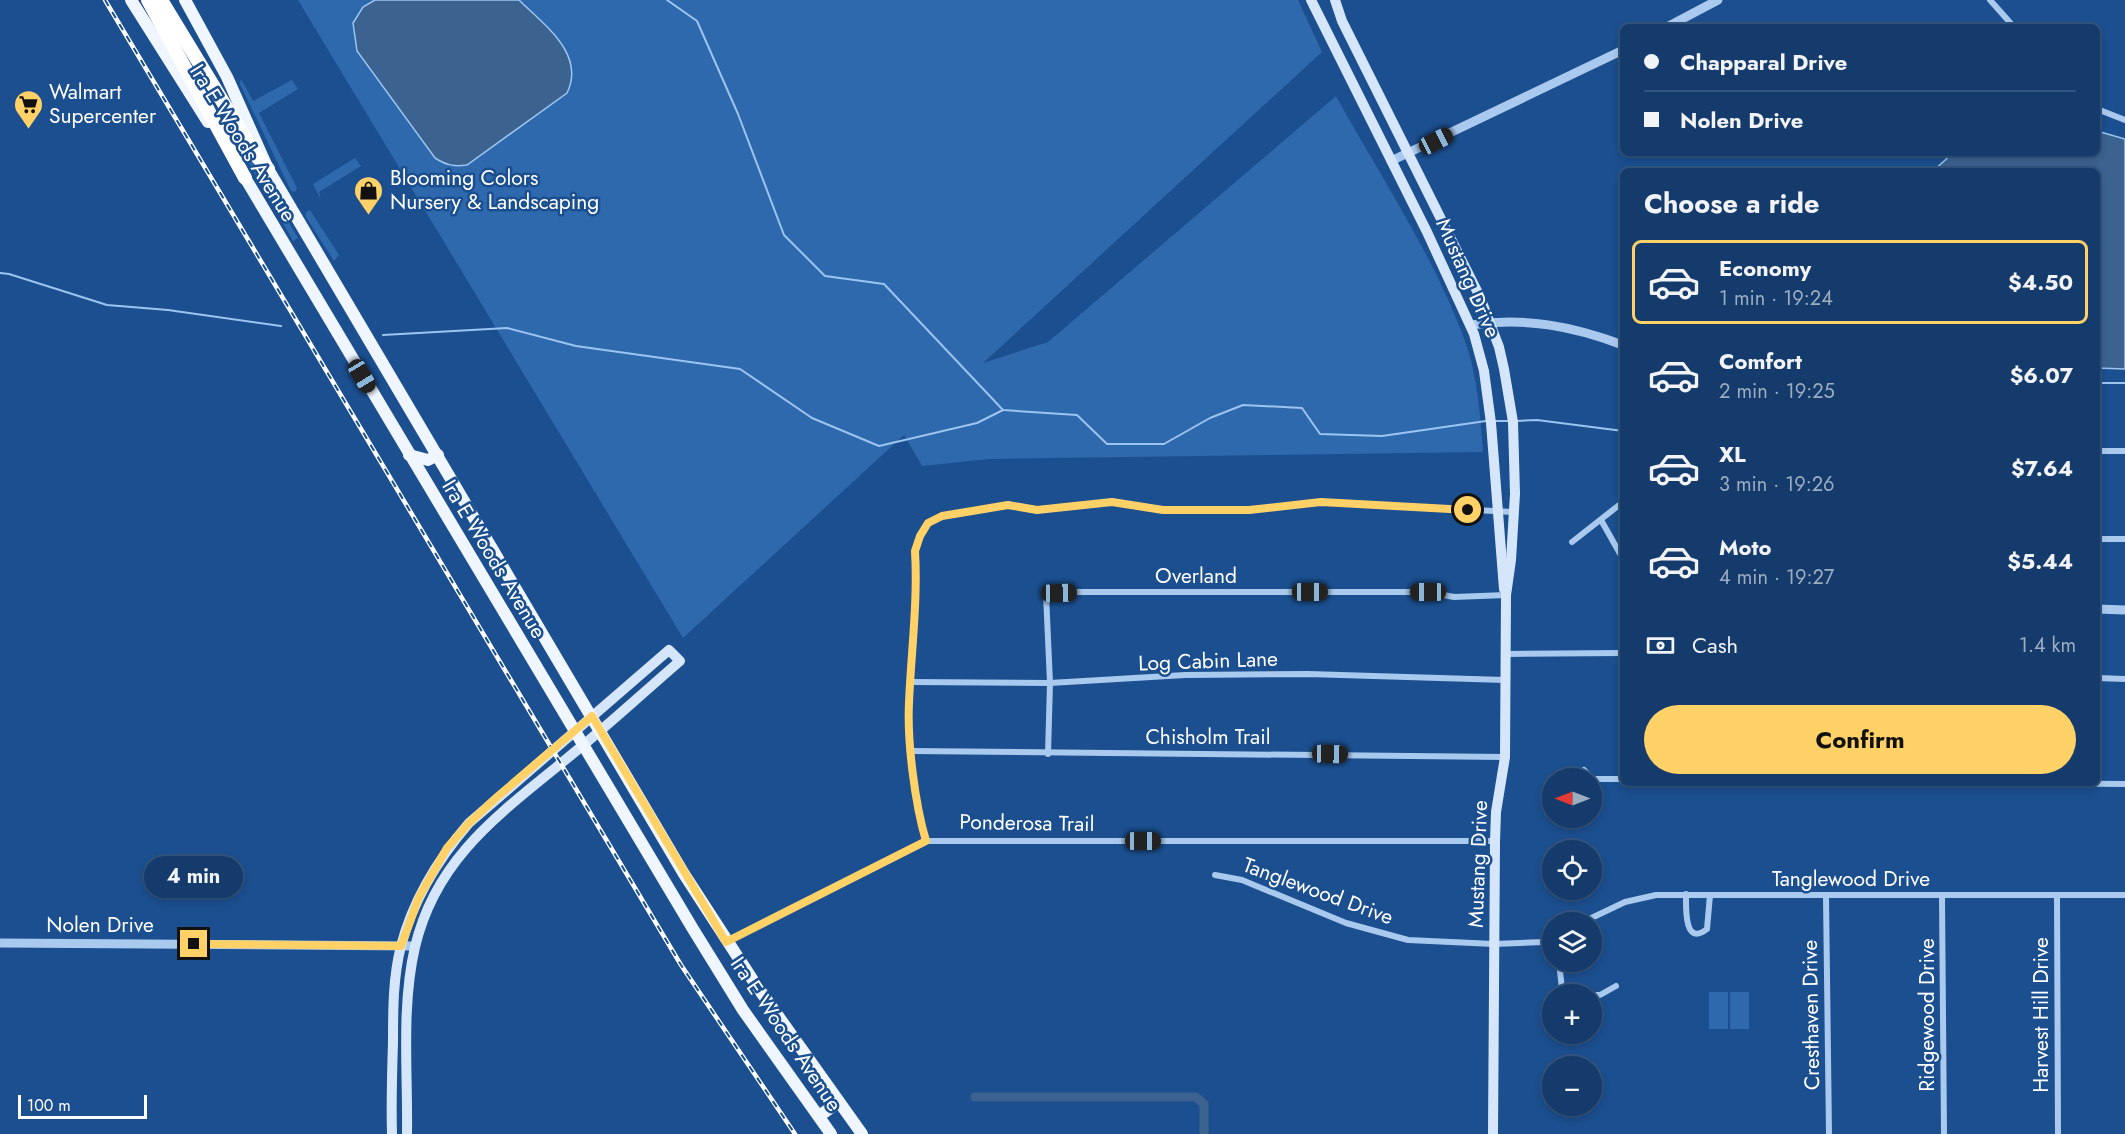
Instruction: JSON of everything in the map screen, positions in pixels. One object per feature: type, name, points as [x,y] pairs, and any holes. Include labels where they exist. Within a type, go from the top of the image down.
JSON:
[{"type":"highway","points":[[148,0],[245,178]]},
{"type":"highway","points":[[161,0],[254,153],[267,169]]},
{"type":"main road","name":"Ira E Woods Avenue","points":[[132,0],[245,178],[743,1010],[831,1134]]},
{"type":"main road","name":"Ira E Woods Avenue","points":[[185,0],[227,77],[267,169],[726,942],[862,1134]]},
{"type":"main road","name":"Mustang Drive","points":[[1311,0],[1471,325],[1486,382],[1502,577],[1506,595]]},
{"type":"main road","name":"Mustang Drive","points":[[1335,0],[1342,21],[1490,322],[1499,347],[1514,422],[1511,560],[1506,595],[1505,757],[1496,812],[1495,841],[1493,1134]]},
{"type":"main road","points":[[409,455],[428,460],[438,455]]},
{"type":"main road","points":[[392,1134],[393,1002],[401,946],[419,897],[451,844],[497,797],[669,650],[680,661],[507,809],[460,853],[433,893],[415,946],[410,973],[407,1134]]},
{"type":"main road","points":[[451,844],[460,853]]},
{"type":"main road","points":[[819,1116],[839,1102]]},
{"type":"street","points":[[1673,24],[1718,0]]},
{"type":"street","points":[[1990,0],[2011,24]]},
{"type":"street","points":[[1391,161],[1620,51]]},
{"type":"street","points":[[2100,110],[2125,120]]},
{"type":"street","points":[[1471,325],[1531,321],[1561,326],[1620,344]]},
{"type":"street","points":[[2100,451],[2125,451]]},
{"type":"street","points":[[926,841],[921,825],[909,704],[915,551],[928,523],[942,516],[1008,505],[1037,510],[1112,502],[1163,510],[1249,510],[1321,502],[1513,512]]},
{"type":"street","points":[[1572,542],[1620,505]]},
{"type":"street","points":[[1602,520],[1620,553]]},
{"type":"street","points":[[2100,539],[2125,539]]},
{"type":"street","name":"Overland","points":[[1048,754],[1050,683],[1046,594],[1048,592],[1428,592],[1469,598],[1506,595]]},
{"type":"street","points":[[2100,609],[2125,609]]},
{"type":"street","points":[[1506,654],[1620,653]]},
{"type":"street","name":"Log Cabin Lane","points":[[911,682],[1050,683],[1185,675],[1297,674],[1506,680]]},
{"type":"street","points":[[2100,678],[2125,679]]},
{"type":"street","name":"Chisholm Trail","points":[[912,751],[1505,757]]},
{"type":"street","points":[[1602,779],[1620,779]]},
{"type":"street","points":[[2100,784],[2125,784]]},
{"type":"street","name":"Ponderosa Trail","points":[[726,942],[926,841],[1495,841]]},
{"type":"street","name":"Tanglewood Drive","points":[[1215,875],[1242,880],[1346,923],[1408,940],[1494,944],[1542,942]]},
{"type":"street","points":[[1686,894],[1686,919],[1689,929],[1694,933],[1702,933],[1707,928],[1710,895]]},
{"type":"street","name":"Tanglewood Drive","points":[[1601,912],[1640,897],[1686,894],[1826,897],[2125,895]]},
{"type":"street","name":"Harvest Hill Drive","points":[[2056,895],[2058,1134]]},
{"type":"street","name":"Ridgewood Drive","points":[[1942,896],[1944,1134]]},
{"type":"street","name":"Cresthaven Drive","points":[[1826,897],[1828,1134]]},
{"type":"street","name":"Nolen Drive","points":[[0,943],[415,946]]},
{"type":"street","points":[[1602,994],[1616,986]]},
{"type":"shaded area","points":[[298,0],[1298,0],[1322,52],[983,363],[1048,342],[1336,96],[1406,218],[1440,281],[1454,313],[1466,344],[1476,383],[1483,452],[989,459],[922,466],[904,435],[683,638]]},
{"type":"shaded area","points":[[375,0],[519,0],[560,41],[567,53],[571,66],[571,79],[567,93],[467,165],[454,166],[443,162],[435,158],[357,51],[353,23],[363,7]]},
{"type":"shaded area","points":[[241,79],[253,101],[292,80],[298,89],[259,113],[297,188],[295,192],[291,191],[240,84]]},
{"type":"shaded area","points":[[220,106],[298,238],[293,241],[217,107]]},
{"type":"shaded area","points":[[2100,132],[2125,139],[2125,369],[2100,368],[2100,168],[1936,168],[1950,156],[2100,156]]},
{"type":"shaded area","points":[[355,158],[361,166],[319,192],[321,200],[313,184]]},
{"type":"shaded area","points":[[310,210],[339,255],[334,261],[306,217],[306,212]]},
{"type":"shaded area","points":[[1709,992],[1728,992],[1728,1029],[1709,1029]]},
{"type":"shaded area","points":[[1730,992],[1749,992],[1749,1029],[1730,1029]]},
{"type":"waterway","points":[[667,0],[697,21],[738,114],[784,235],[825,276],[884,284],[1003,410],[1077,415],[1107,444],[1164,444],[1210,418],[1243,405],[1302,408],[1320,434],[1382,436],[1486,421]]},
{"type":"waterway","points":[[0,273],[107,305],[168,310],[281,326]]},
{"type":"waterway","points":[[383,335],[507,328],[576,346],[740,369],[812,418],[879,446],[977,423],[1003,410]]},
{"type":"waterway","points":[[2100,383],[2125,383]]},
{"type":"waterway","points":[[1516,421],[1537,420],[1620,431]]},
{"type":"waterway","points":[[1495,421],[1510,421]]},
{"type":"waterway","points":[[975,1097],[1196,1097],[1204,1104],[1204,1134]]},
{"type":"railway","points":[[105,0],[681,965],[795,1134]]},
{"type":"place","name":"Walmart Supercenter","points":[[28,130]]},
{"type":"place","name":"Blooming Colors Nursery & Landscaping","points":[[369,216]]},
{"type":"route","points":[[194,944],[401,946],[419,897],[447,848],[497,797],[592,716],[726,942],[926,841],[921,825],[909,704],[915,551],[928,523],[942,516],[1008,505],[1037,510],[1083,507],[1112,502],[1163,510],[1249,510],[1321,502],[1468,510]]}]
